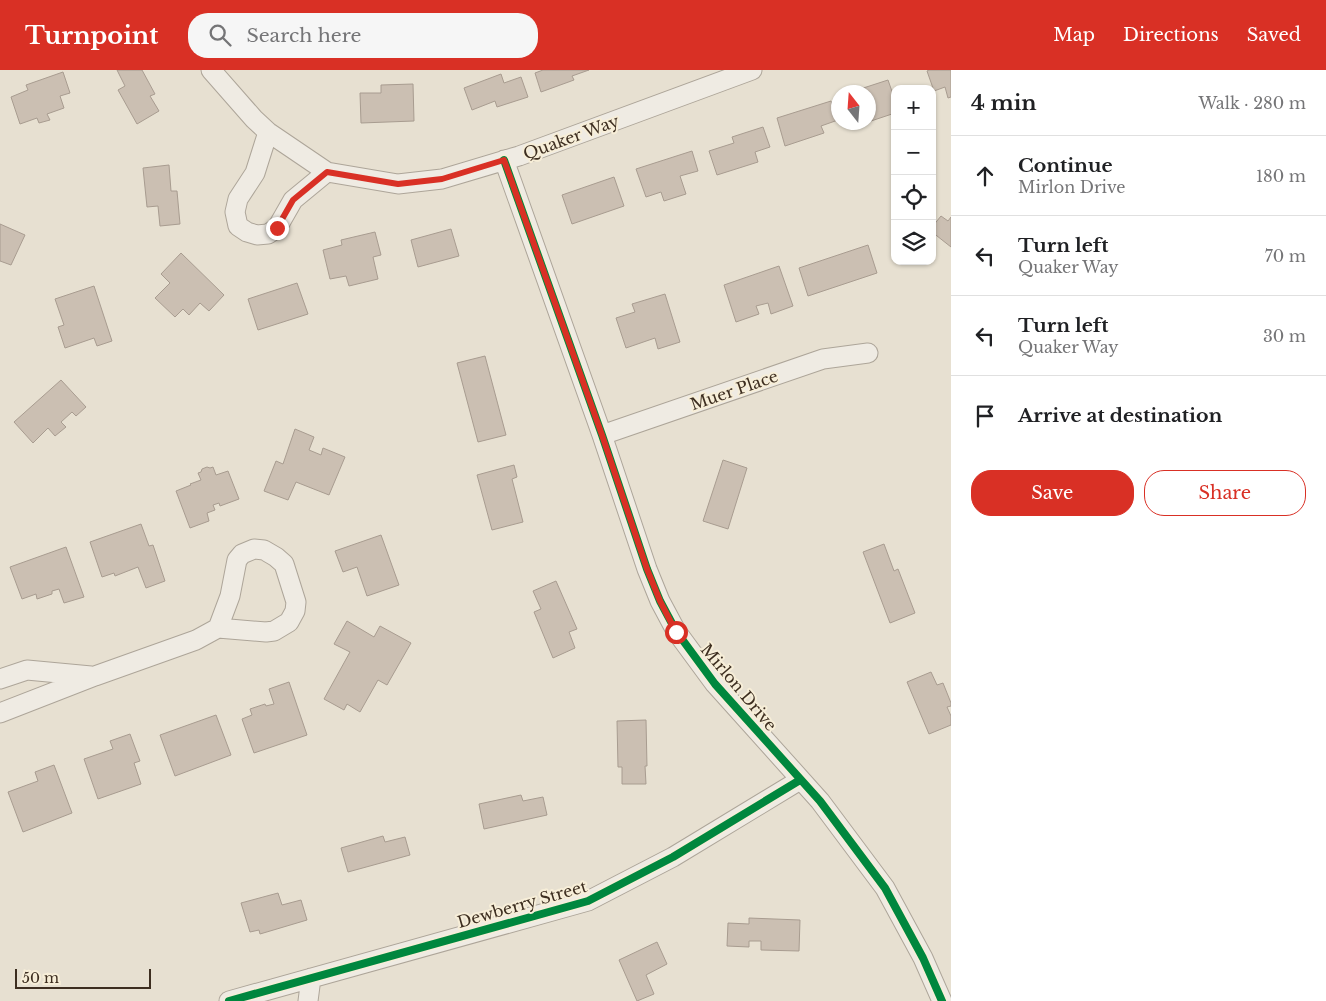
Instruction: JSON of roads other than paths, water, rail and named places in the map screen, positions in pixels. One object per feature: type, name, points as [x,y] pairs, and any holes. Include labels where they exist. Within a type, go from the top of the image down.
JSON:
[{"type":"street","name":"Quaker Way","points":[[210,70],[268,132],[327,172],[398,184],[442,179],[528,153],[752,70]]},
{"type":"street","points":[[268,132],[255,173],[238,199],[235,212],[238,226],[247,232],[257,235],[268,234],[277,228],[293,200],[327,172]]},
{"type":"street","name":"Mirlon Drive","points":[[504,160],[602,435],[647,569],[660,601],[676,632],[715,684],[825,807],[885,888],[923,958],[942,1001]]},
{"type":"street","name":"Muer Place","points":[[602,435],[823,359],[868,353]]},
{"type":"street","points":[[0,713],[95,676],[196,640],[218,628],[274,631],[289,622],[295,611],[296,602],[284,564],[264,550],[254,549],[242,554],[237,560],[230,596],[218,628]]},
{"type":"street","points":[[0,679],[27,670],[95,676]]},
{"type":"street","name":"Dewberry Street","points":[[241,1000],[311,978],[588,901],[673,857],[800,780]]},
{"type":"street","points":[[308,1001],[311,978]]}]
